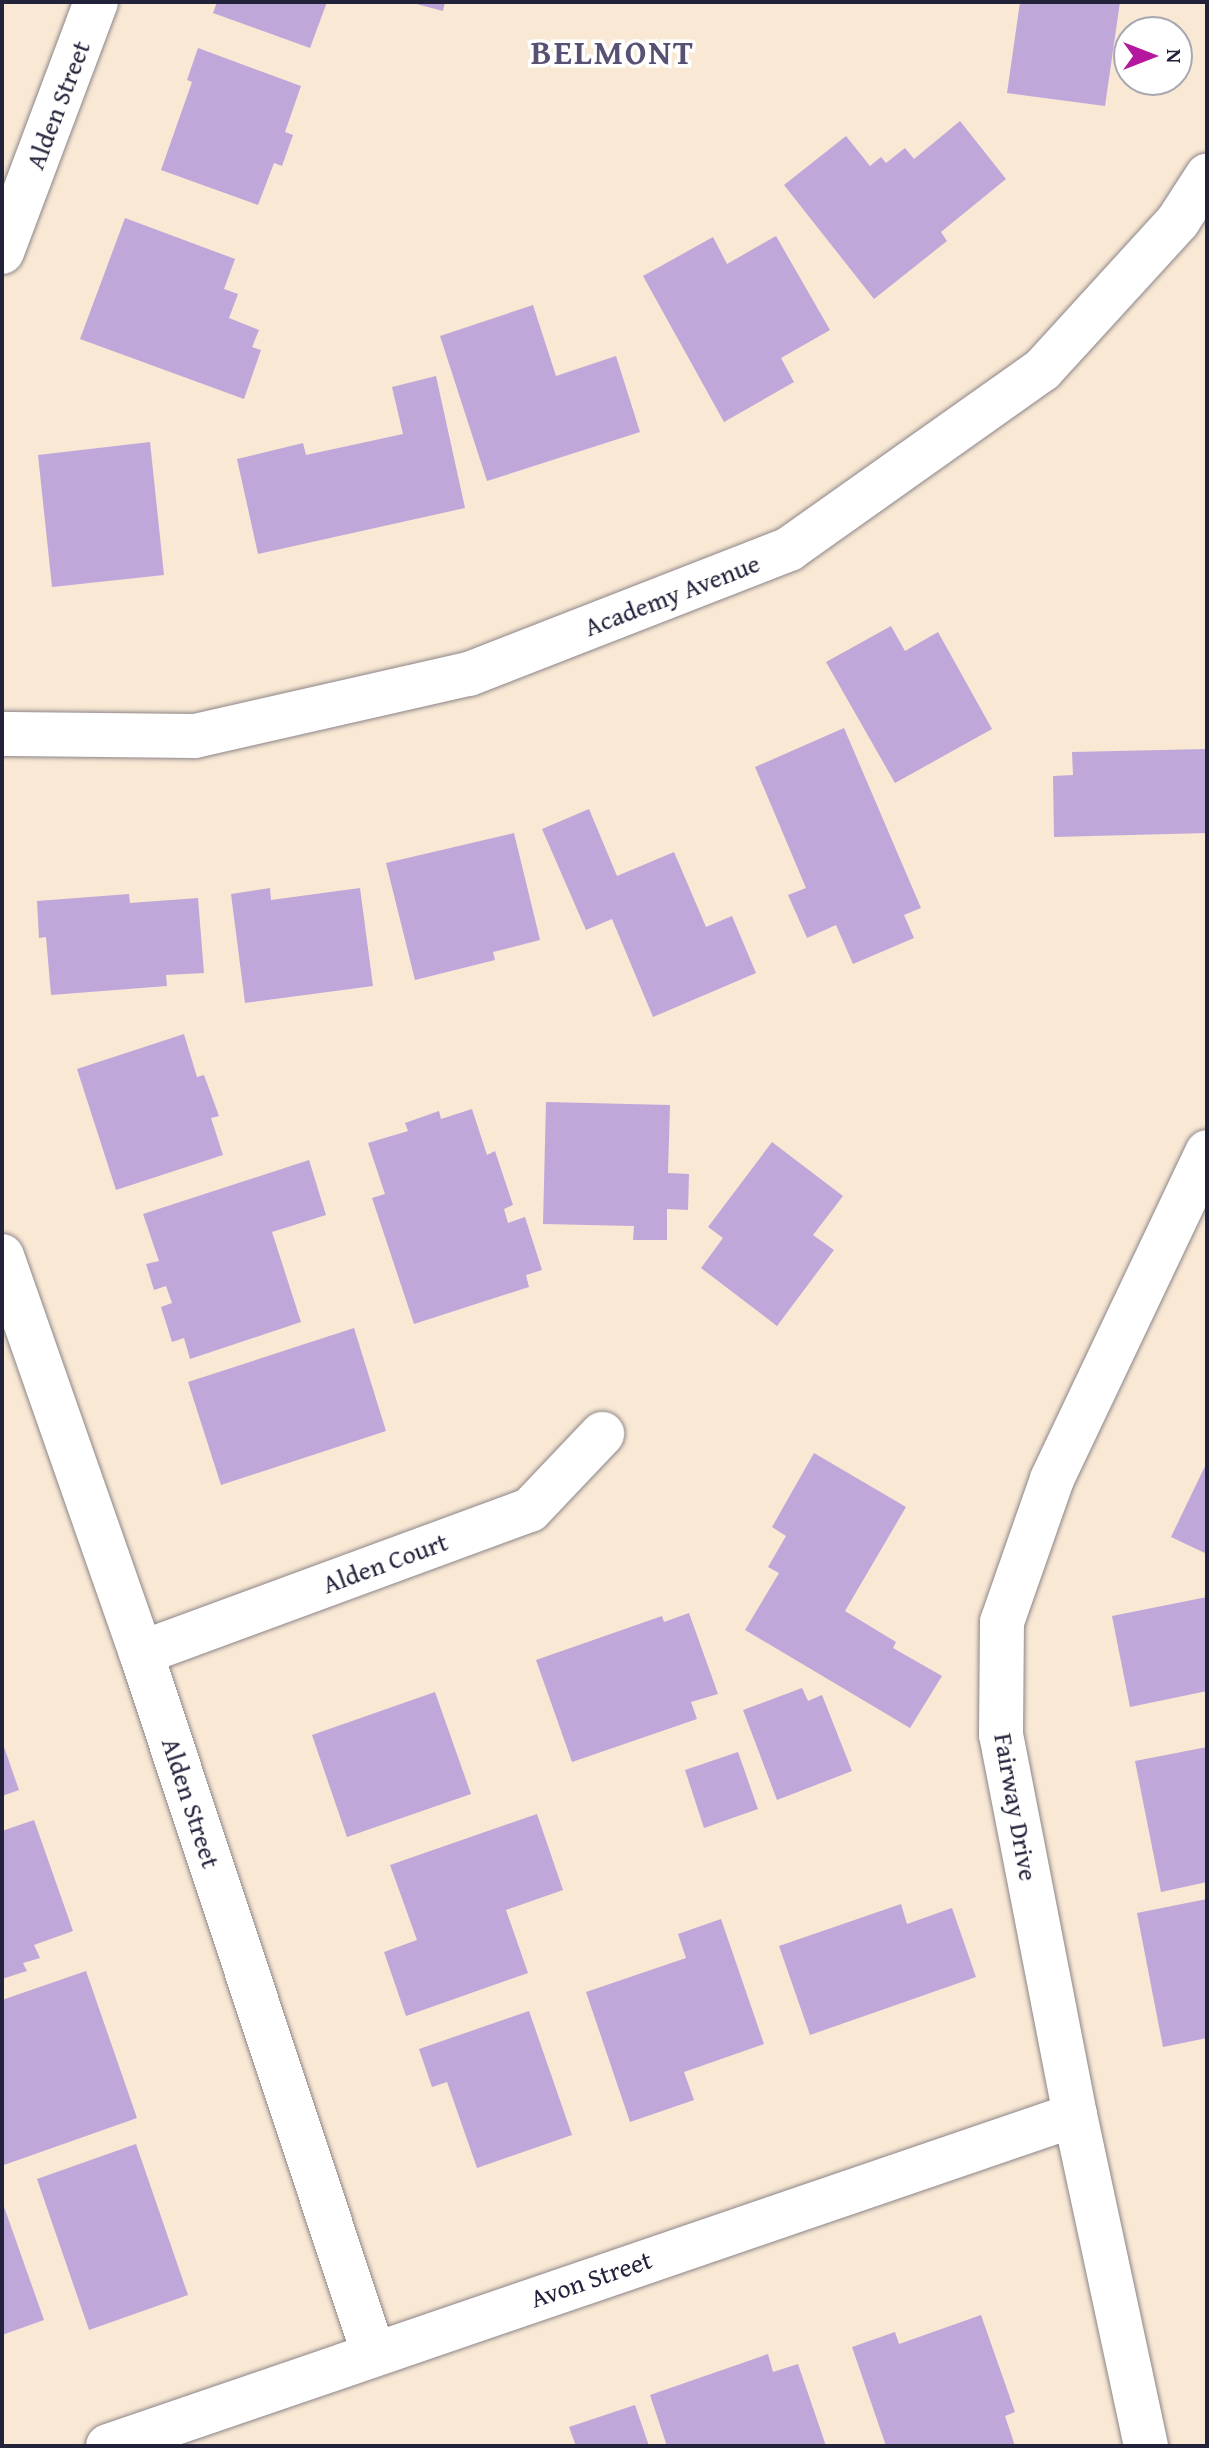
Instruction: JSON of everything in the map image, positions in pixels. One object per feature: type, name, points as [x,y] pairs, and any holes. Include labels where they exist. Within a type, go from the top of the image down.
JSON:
[{"type":"street","name":"Alden Street","points":[[2,252],[96,2]]},
{"type":"street","name":"Academy Avenue","points":[[2,734],[195,736],[469,674],[789,549],[1042,370],[1178,221],[1207,176]]},
{"type":"street","name":"Fairway Drive","points":[[1146,2446],[1075,2115],[1001,1735],[1002,1622],[1052,1479],[1207,1152]]},
{"type":"street","name":"Alden Street","points":[[2,1256],[141,1653],[373,2352]]},
{"type":"street","name":"Alden Court","points":[[141,1653],[530,1510],[602,1434]]},
{"type":"street","name":"Avon Street","points":[[108,2446],[373,2352],[1075,2115]]},
{"type":"building","points":[[217,2],[327,2],[310,48],[213,13]]},
{"type":"building","points":[[409,2],[445,2],[443,11]]},
{"type":"building","points":[[1020,2],[1120,2],[1118,16],[1113,16],[1113,51],[1105,106],[1007,93]]},
{"type":"building","points":[[198,48],[301,86],[285,132],[293,135],[282,166],[274,163],[258,205],[161,170],[192,82],[187,80]]},
{"type":"building","points":[[960,121],[1006,179],[941,232],[947,241],[874,299],[784,185],[846,136],[870,166],[881,157],[886,163],[905,148],[914,159]]},
{"type":"building","points":[[125,218],[235,259],[224,289],[238,294],[229,318],[259,330],[252,347],[261,350],[244,399],[80,339]]},
{"type":"building","points":[[776,236],[830,330],[781,358],[794,382],[724,422],[643,276],[713,237],[727,264]]},
{"type":"building","points":[[533,305],[556,376],[616,356],[640,432],[487,481],[440,336]]},
{"type":"building","points":[[436,376],[465,508],[258,554],[237,459],[303,443],[306,455],[403,434],[392,387]]},
{"type":"building","points":[[150,442],[164,575],[52,587],[38,455]]},
{"type":"building","points":[[891,626],[905,651],[938,632],[992,729],[895,783],[826,662]]},
{"type":"building","points":[[844,728],[921,908],[904,915],[914,938],[853,964],[836,925],[807,938],[788,895],[806,888],[755,767]]},
{"type":"building","points":[[1207,749],[1207,833],[1054,837],[1053,776],[1073,775],[1072,752]]},
{"type":"building","points":[[589,809],[617,876],[674,852],[706,927],[732,916],[756,973],[653,1017],[612,919],[586,930],[542,829]]},
{"type":"building","points":[[514,833],[540,940],[493,952],[495,960],[415,980],[386,863]]},
{"type":"building","points":[[270,888],[271,900],[360,888],[373,986],[245,1003],[231,894]]},
{"type":"building","points":[[129,894],[130,903],[198,898],[204,973],[166,975],[167,986],[51,995],[46,937],[39,938],[37,901]]},
{"type":"building","points":[[184,1034],[197,1077],[204,1075],[219,1116],[211,1118],[223,1155],[116,1190],[77,1069]]},
{"type":"building","points":[[546,1102],[670,1105],[668,1173],[689,1174],[688,1210],[667,1209],[667,1240],[633,1240],[634,1226],[543,1224]]},
{"type":"building","points":[[472,1109],[487,1155],[495,1151],[513,1205],[504,1209],[508,1223],[525,1217],[542,1270],[526,1275],[529,1287],[414,1324],[372,1198],[385,1194],[368,1143],[408,1131],[405,1123],[439,1111],[441,1119]]},
{"type":"building","points":[[772,1142],[843,1196],[813,1235],[834,1250],[777,1326],[701,1268],[723,1238],[708,1227]]},
{"type":"building","points":[[309,1160],[326,1215],[272,1232],[301,1322],[190,1359],[184,1338],[172,1342],[161,1307],[172,1303],[166,1286],[154,1290],[146,1264],[159,1261],[143,1214]]},
{"type":"building","points":[[354,1328],[386,1431],[221,1485],[188,1382]]},
{"type":"building","points":[[814,1453],[906,1507],[845,1611],[896,1642],[893,1648],[942,1676],[910,1728],[745,1630],[779,1573],[768,1567],[786,1536],[772,1527]]},
{"type":"building","points":[[1207,1462],[1207,1554],[1171,1537]]},
{"type":"building","points":[[1207,1597],[1207,1691],[1130,1707],[1112,1616]]},
{"type":"building","points":[[689,1613],[718,1694],[691,1702],[697,1719],[572,1762],[536,1660],[662,1616],[664,1622]]},
{"type":"building","points":[[802,1688],[808,1701],[822,1695],[852,1771],[777,1800],[743,1710]]},
{"type":"building","points":[[435,1692],[471,1794],[347,1837],[312,1735]]},
{"type":"building","points":[[2,1741],[19,1790],[2,1796]]},
{"type":"building","points":[[1207,1747],[1207,1882],[1161,1892],[1135,1761]]},
{"type":"building","points":[[738,1752],[758,1809],[704,1828],[685,1770]]},
{"type":"building","points":[[537,1814],[563,1890],[506,1910],[528,1973],[406,2016],[384,1952],[417,1940],[390,1865]]},
{"type":"building","points":[[34,1820],[73,1931],[34,1945],[40,1958],[23,1963],[27,1971],[2,1979],[2,1831]]},
{"type":"building","points":[[1207,1899],[1207,2038],[1163,2047],[1137,1913]]},
{"type":"building","points":[[901,1904],[907,1924],[952,1908],[976,1977],[810,2035],[779,1946]]},
{"type":"building","points":[[721,1919],[764,2044],[684,2072],[694,2100],[630,2122],[586,1992],[686,1958],[678,1934]]},
{"type":"building","points":[[86,1971],[137,2118],[4,2165],[2,2000]]},
{"type":"building","points":[[529,2011],[572,2135],[477,2168],[447,2082],[432,2087],[419,2049]]},
{"type":"building","points":[[136,2144],[188,2295],[89,2330],[37,2179]]},
{"type":"building","points":[[2,2201],[44,2320],[2,2335]]},
{"type":"building","points":[[981,2315],[1015,2412],[1005,2416],[1015,2446],[886,2446],[852,2347],[895,2332],[899,2344]]},
{"type":"building","points":[[768,2354],[773,2372],[798,2364],[826,2446],[667,2446],[650,2395]]},
{"type":"building","points":[[635,2405],[649,2446],[576,2446],[569,2427]]},
{"type":"district","name":"BELMONT","points":[[613,52]]}]
